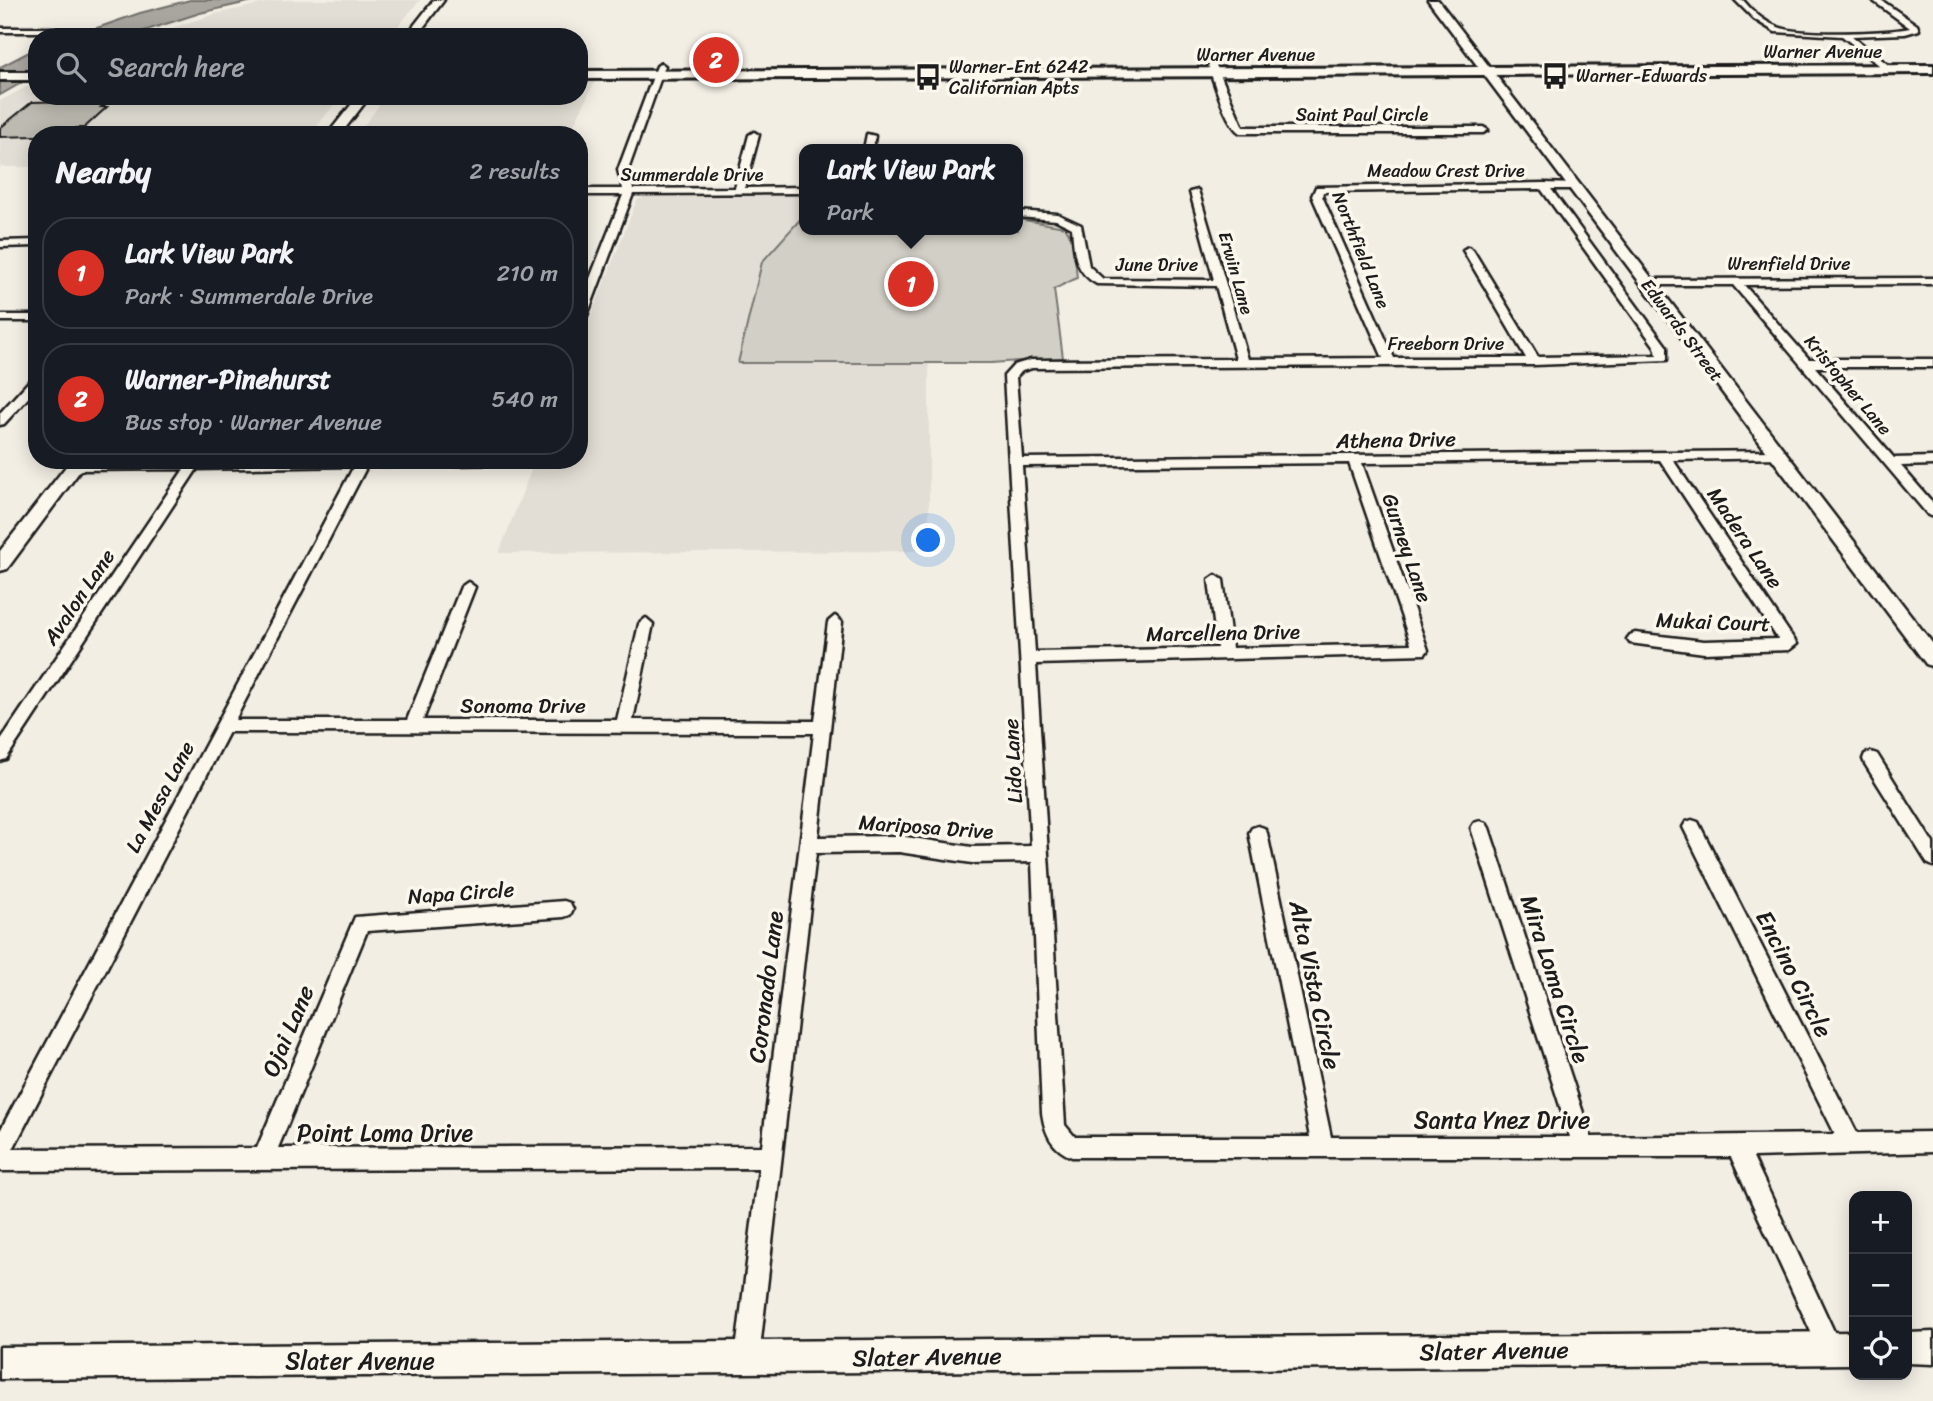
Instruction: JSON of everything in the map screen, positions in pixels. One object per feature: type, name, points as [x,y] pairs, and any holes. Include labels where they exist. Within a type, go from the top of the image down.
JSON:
[{"type":"main road","points":[[417,28],[439,0]]},
{"type":"main road","name":"Edwards Street","points":[[1433,0],[1933,659]]},
{"type":"main road","name":"Warner Avenue","points":[[588,69],[1483,68],[1883,65],[1933,61]]},
{"type":"main road","name":"Warner Avenue","points":[[1483,68],[1667,70],[1795,66],[1804,62],[1933,69]]},
{"type":"main road","points":[[0,67],[28,72]]},
{"type":"main road","points":[[0,76],[28,74]]},
{"type":"main road","points":[[340,126],[357,105]]},
{"type":"main road","points":[[0,564],[73,469]]},
{"type":"main road","name":"Slater Avenue","points":[[0,1363],[1842,1348]]},
{"type":"main road","points":[[1912,1348],[1933,1348]]},
{"type":"street","points":[[1739,0],[1768,26],[1780,30],[1843,33],[1915,30],[1876,0]]},
{"type":"street","points":[[0,30],[28,30]]},
{"type":"street","points":[[1843,33],[1883,65]]},
{"type":"street","name":"Saint Paul Circle","points":[[1213,69],[1240,130],[1483,130]]},
{"type":"street","points":[[588,298],[629,191],[622,170],[659,71]]},
{"type":"street","points":[[739,190],[754,135]]},
{"type":"street","points":[[869,144],[870,136]]},
{"type":"street","name":"Freeborn Drive","points":[[1018,368],[1031,364],[1663,358],[1664,353],[1544,186]]},
{"type":"street","name":"Meadow Crest Drive","points":[[1319,189],[1573,186]]},
{"type":"street","name":"Northfield Lane","points":[[1319,189],[1317,196],[1390,362]]},
{"type":"street","name":"Summerdale Drive","points":[[588,192],[799,190]]},
{"type":"street","name":"Erwin Lane","points":[[1195,192],[1243,363]]},
{"type":"street","name":"June Drive","points":[[1023,215],[1062,219],[1073,223],[1077,227],[1083,267],[1093,279],[1113,283],[1221,283]]},
{"type":"street","points":[[0,244],[28,243]]},
{"type":"street","points":[[1468,250],[1534,361]]},
{"type":"street","name":"Wrenfield Drive","points":[[1645,282],[1933,281]]},
{"type":"street","name":"Kristopher Lane","points":[[1736,282],[1933,512]]},
{"type":"street","points":[[0,318],[28,318]]},
{"type":"street","points":[[1807,363],[1933,363]]},
{"type":"street","name":"Lido Lane","points":[[1018,368],[1009,381],[1040,854],[1052,1107],[1056,1132],[1063,1142],[1072,1147]]},
{"type":"street","points":[[0,421],[7,406],[28,388]]},
{"type":"street","name":"Athena Drive","points":[[1015,462],[1778,455]]},
{"type":"street","name":"Madera Lane","points":[[1664,456],[1789,644]]},
{"type":"street","name":"Gurney Lane","points":[[1354,459],[1420,650]]},
{"type":"street","points":[[1890,461],[1933,461]]},
{"type":"street","name":"Avalon Lane","points":[[0,754],[190,469]]},
{"type":"street","name":"La Mesa Lane","points":[[0,1152],[359,469]]},
{"type":"street","points":[[1216,580],[1225,654]]},
{"type":"street","points":[[412,727],[468,587]]},
{"type":"street","name":"Coronado Lane","points":[[747,1358],[835,622]]},
{"type":"street","points":[[623,727],[646,624]]},
{"type":"street","name":"Mukai Court","points":[[1635,639],[1704,647],[1789,644]]},
{"type":"street","name":"Marcellena Drive","points":[[1028,658],[1420,650]]},
{"type":"street","name":"Sonoma Drive","points":[[223,726],[822,727]]},
{"type":"street","points":[[1871,759],[1933,858]]},
{"type":"street","name":"Encino Circle","points":[[1692,827],[1851,1143]]},
{"type":"street","name":"Mira Loma Circle","points":[[1480,828],[1584,1146]]},
{"type":"street","name":"Alta Vista Circle","points":[[1258,833],[1323,1147]]},
{"type":"street","name":"Mariposa Drive","points":[[808,845],[899,844],[972,855],[1040,854]]},
{"type":"street","name":"Napa Circle","points":[[361,923],[564,909]]},
{"type":"street","name":"Ojai Lane","points":[[263,1160],[361,923]]},
{"type":"street","name":"Santa Ynez Drive","points":[[1072,1147],[1737,1147],[1933,1142]]},
{"type":"street","points":[[1737,1147],[1842,1348]]},
{"type":"street","name":"Point Loma Drive","points":[[0,1160],[769,1157]]},
{"type":"shaded area","points":[[190,0],[257,0],[200,13],[153,28],[97,28]]},
{"type":"shaded area","points":[[279,0],[420,0],[397,28],[172,28],[215,14]]},
{"type":"shaded area","points":[[28,53],[28,79],[0,95],[0,67]]},
{"type":"shaded area","points":[[588,81],[595,81],[588,96]]},
{"type":"shaded area","points":[[28,86],[28,105],[334,105],[317,126],[28,126],[28,167],[0,167],[0,101]]},
{"type":"shaded area","points":[[379,105],[583,105],[573,126],[364,126]]},
{"type":"shaded area","points":[[652,194],[799,194],[799,221],[762,262],[738,363],[929,363],[929,551],[499,553],[532,469],[588,469],[588,324],[637,200]]},
{"type":"shaded area","points":[[1023,220],[1065,227],[1073,245],[1077,278],[1054,289],[1063,358],[991,363],[738,363],[762,262],[799,221],[799,235],[1023,235]]},
{"type":"building","points":[[28,105],[107,107],[86,126],[28,126],[28,136],[0,137],[0,128]]},
{"type":"place","name":"Warner-Pinehurst","points":[[716,60]]},
{"type":"place","name":"Warner-Edwards","points":[[1555,76]]},
{"type":"place","name":"Warner-Ent 6242 Californian Apts","points":[[928,77]]},
{"type":"place","name":"Lark View Park","points":[[911,284]]}]
